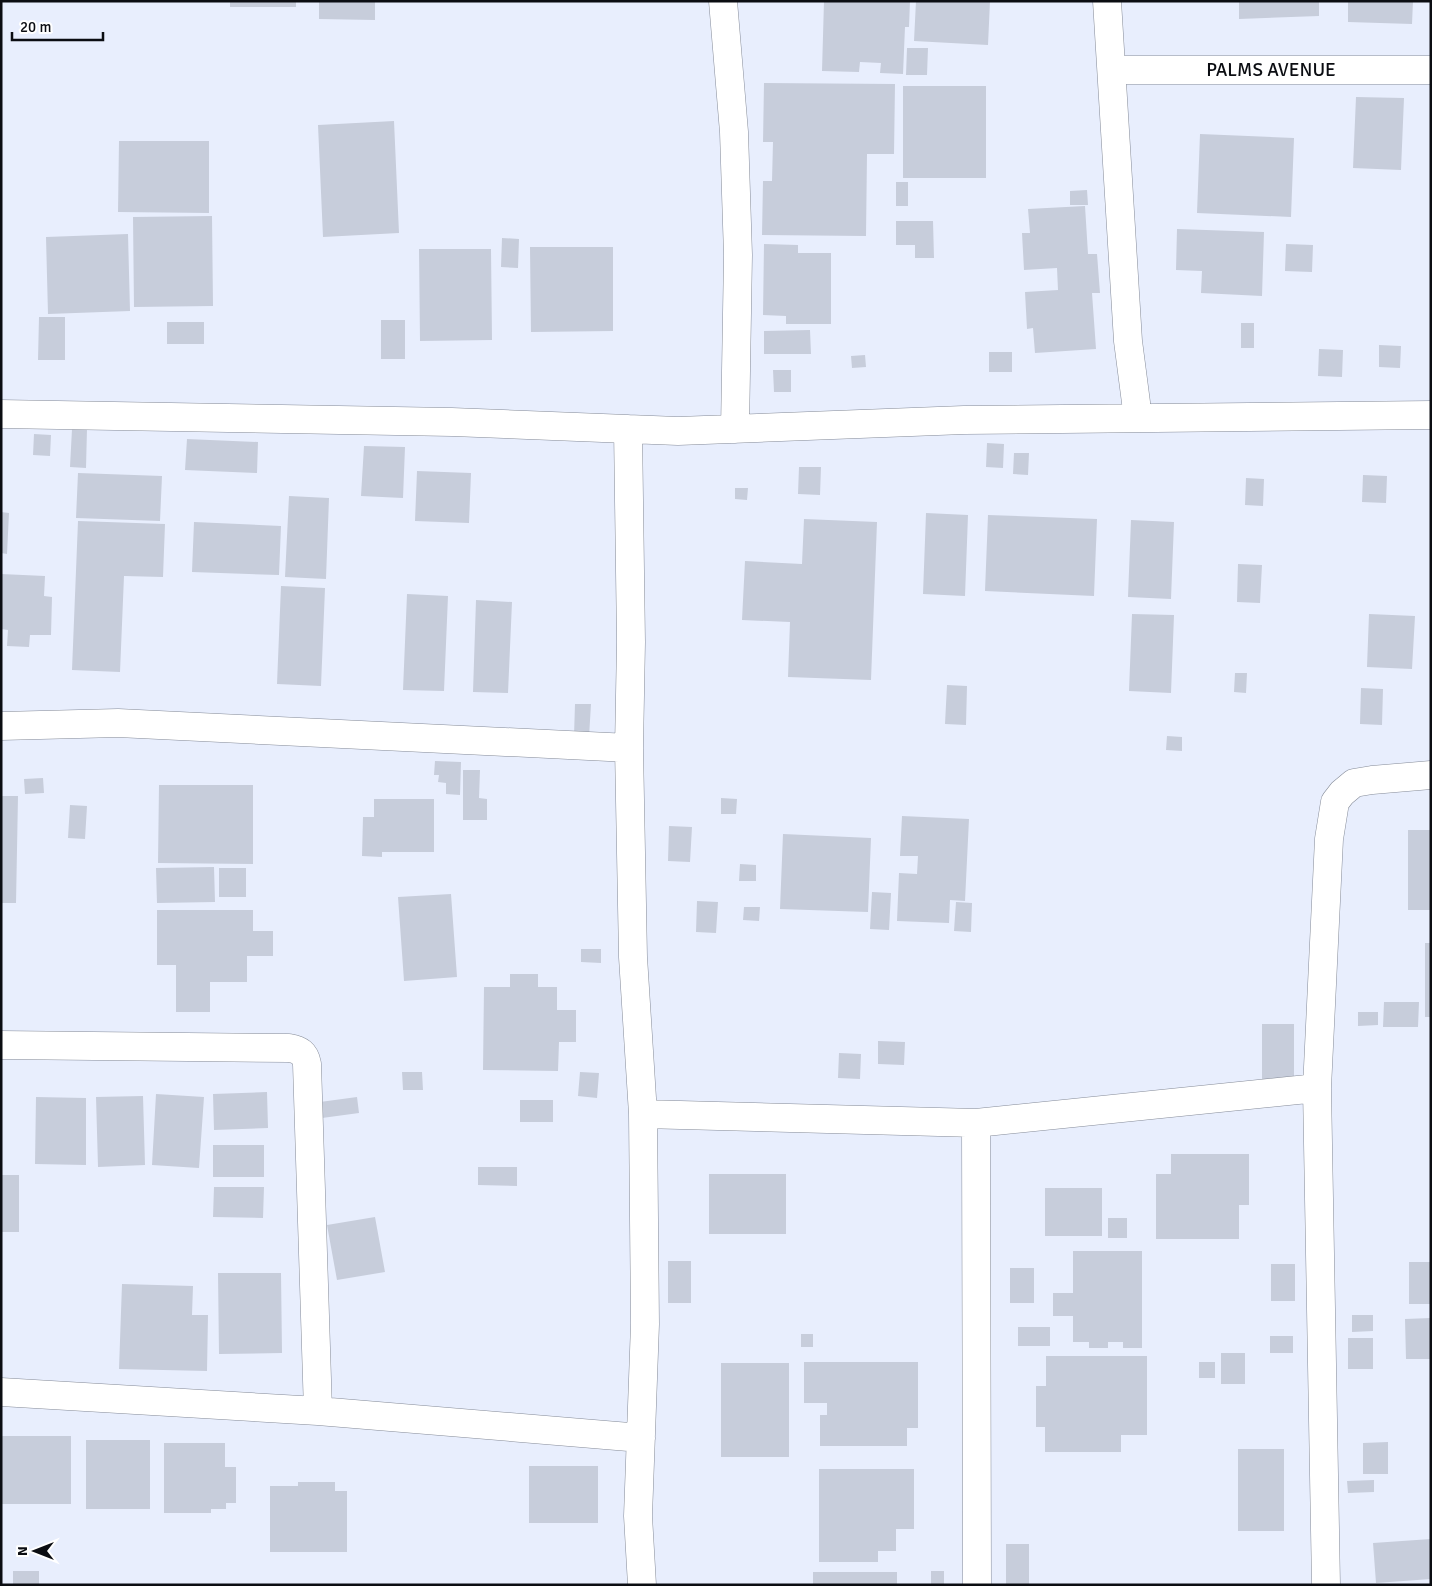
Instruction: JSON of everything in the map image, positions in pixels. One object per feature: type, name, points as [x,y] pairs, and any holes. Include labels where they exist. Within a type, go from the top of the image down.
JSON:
[{"type":"street","points":[[723,1],[734,132],[738,255],[734,429]]},
{"type":"street","points":[[1107,1],[1128,341],[1138,418]]},
{"type":"street","name":"PALMS AVENUE","points":[[1112,70],[1431,70]]},
{"type":"street","points":[[1,414],[452,422],[678,431],[964,420],[1431,416]]},
{"type":"street","points":[[628,429],[632,642],[629,748],[634,957],[642,1114],[644,1324],[638,1516],[642,1585]]},
{"type":"street","points":[[1,726],[118,723],[629,748]]},
{"type":"street","points":[[1326,1585],[1317,1088],[1329,839],[1335,802],[1354,783],[1431,775]]},
{"type":"street","points":[[1,1046],[289,1048],[298,1050],[305,1056],[307,1064],[318,1411]]},
{"type":"street","points":[[642,1114],[976,1123],[1317,1088]]},
{"type":"street","points":[[976,1123],[977,1585]]},
{"type":"street","points":[[1,1392],[318,1411],[640,1438]]},
{"type":"building","points":[[230,1],[296,1],[296,7],[230,7]]},
{"type":"building","points":[[319,1],[375,1],[375,20],[319,19]]},
{"type":"building","points":[[824,1],[910,1],[909,27],[905,27],[903,74],[880,73],[881,63],[860,62],[859,72],[822,71]]},
{"type":"building","points":[[916,1],[990,1],[988,45],[914,41]]},
{"type":"building","points":[[1239,1],[1319,1],[1319,16],[1239,19]]},
{"type":"building","points":[[1348,1],[1413,1],[1412,24],[1348,22]]},
{"type":"building","points":[[907,48],[928,48],[927,75],[906,75]]},
{"type":"building","points":[[764,83],[895,84],[894,154],[867,154],[866,236],[762,235],[763,181],[772,181],[773,142],[763,142]]},
{"type":"building","points":[[903,86],[986,86],[986,178],[903,178]]},
{"type":"building","points":[[1356,97],[1404,98],[1401,170],[1353,168]]},
{"type":"building","points":[[394,121],[399,233],[323,237],[318,125]]},
{"type":"building","points":[[1200,134],[1294,138],[1291,217],[1197,213]]},
{"type":"building","points":[[119,141],[209,141],[209,213],[118,212]]},
{"type":"building","points":[[896,182],[908,182],[908,206],[896,206]]},
{"type":"building","points":[[1087,190],[1088,205],[1070,205],[1070,191]]},
{"type":"building","points":[[1085,206],[1088,254],[1097,254],[1100,293],[1092,293],[1096,349],[1035,353],[1033,328],[1027,329],[1025,292],[1058,290],[1057,268],[1024,270],[1022,233],[1030,233],[1028,209]]},
{"type":"building","points":[[212,216],[213,306],[134,307],[133,217]]},
{"type":"building","points":[[896,221],[933,221],[934,258],[915,258],[915,245],[896,245]]},
{"type":"building","points":[[1177,229],[1264,232],[1262,296],[1201,293],[1202,271],[1176,270]]},
{"type":"building","points":[[128,234],[130,311],[48,314],[46,237]]},
{"type":"building","points":[[502,238],[519,239],[518,268],[501,267]]},
{"type":"building","points":[[764,244],[798,245],[798,253],[831,253],[831,324],[786,324],[786,316],[763,315]]},
{"type":"building","points":[[1286,244],[1313,245],[1312,272],[1285,271]]},
{"type":"building","points":[[530,247],[613,247],[613,331],[531,332]]},
{"type":"building","points":[[419,249],[491,249],[492,340],[420,341]]},
{"type":"building","points":[[39,317],[65,317],[65,360],[38,360]]},
{"type":"building","points":[[381,320],[405,320],[405,359],[381,359]]},
{"type":"building","points":[[167,322],[204,322],[204,344],[167,344]]},
{"type":"building","points":[[1241,323],[1254,323],[1254,348],[1241,348]]},
{"type":"building","points":[[810,330],[811,354],[764,354],[764,331]]},
{"type":"building","points":[[1379,345],[1401,346],[1400,368],[1379,367]]},
{"type":"building","points":[[1319,349],[1343,350],[1342,377],[1318,376]]},
{"type":"building","points":[[989,352],[1012,352],[1012,372],[989,372]]},
{"type":"building","points":[[865,355],[866,367],[852,368],[851,356]]},
{"type":"building","points":[[773,370],[791,370],[791,392],[774,392]]},
{"type":"building","points":[[72,429],[87,429],[86,468],[70,467]]},
{"type":"building","points":[[34,434],[51,435],[50,456],[33,455]]},
{"type":"building","points":[[187,439],[258,442],[257,473],[185,470]]},
{"type":"building","points":[[987,443],[1004,444],[1003,468],[986,467]]},
{"type":"building","points":[[364,446],[405,447],[403,498],[361,496]]},
{"type":"building","points":[[1014,453],[1029,453],[1028,475],[1013,474]]},
{"type":"building","points":[[799,467],[821,467],[820,495],[798,494]]},
{"type":"building","points":[[417,471],[471,473],[469,523],[415,521]]},
{"type":"building","points":[[78,473],[162,476],[160,521],[76,518]]},
{"type":"building","points":[[1363,475],[1387,476],[1386,503],[1362,502]]},
{"type":"building","points":[[1246,478],[1264,479],[1263,506],[1245,505]]},
{"type":"building","points":[[735,488],[748,488],[747,500],[735,499]]},
{"type":"building","points":[[289,496],[329,498],[326,579],[285,577]]},
{"type":"building","points":[[1,512],[9,513],[7,554],[1,553]]},
{"type":"building","points":[[926,513],[968,515],[965,596],[923,594]]},
{"type":"building","points":[[988,515],[1097,519],[1094,596],[985,591]]},
{"type":"building","points":[[804,519],[877,522],[871,680],[788,677],[790,622],[742,620],[745,561],[802,564]]},
{"type":"building","points":[[1131,520],[1174,522],[1171,599],[1128,597]]},
{"type":"building","points":[[78,521],[165,524],[163,577],[124,576],[120,672],[72,670]]},
{"type":"building","points":[[194,522],[281,526],[279,575],[192,572]]},
{"type":"building","points":[[1238,564],[1262,565],[1260,603],[1237,602]]},
{"type":"building","points":[[1,574],[45,576],[44,596],[52,597],[51,635],[30,635],[29,647],[7,646],[8,630],[1,629]]},
{"type":"building","points":[[281,586],[325,588],[321,686],[277,684]]},
{"type":"building","points":[[407,594],[448,596],[444,691],[403,690]]},
{"type":"building","points":[[476,600],[512,602],[508,693],[473,692]]},
{"type":"building","points":[[1132,614],[1174,615],[1171,693],[1129,691]]},
{"type":"building","points":[[1369,614],[1415,616],[1412,669],[1367,667]]},
{"type":"building","points":[[1235,673],[1247,673],[1246,693],[1234,692]]},
{"type":"building","points":[[947,685],[967,686],[966,725],[945,724]]},
{"type":"building","points":[[1361,688],[1383,689],[1382,725],[1360,724]]},
{"type":"building","points":[[575,704],[591,704],[589,737],[574,736]]},
{"type":"building","points":[[1167,736],[1182,737],[1182,751],[1166,750]]},
{"type":"building","points":[[435,761],[461,762],[460,795],[446,794],[446,783],[438,782],[439,775],[434,775]]},
{"type":"building","points":[[463,770],[480,770],[479,798],[487,799],[487,820],[463,820]]},
{"type":"building","points":[[43,778],[44,793],[25,794],[24,779]]},
{"type":"building","points":[[159,785],[253,785],[253,864],[158,863]]},
{"type":"building","points":[[1,796],[18,796],[16,903],[1,903]]},
{"type":"building","points":[[721,798],[737,799],[736,814],[721,814]]},
{"type":"building","points":[[374,799],[434,799],[434,852],[382,852],[382,857],[362,856],[363,817],[374,817]]},
{"type":"building","points":[[70,805],[87,806],[85,839],[68,838]]},
{"type":"building","points":[[902,816],[969,819],[965,901],[950,900],[949,923],[897,921],[899,873],[917,874],[918,856],[900,856]]},
{"type":"building","points":[[669,826],[692,827],[690,862],[668,861]]},
{"type":"building","points":[[1408,830],[1431,830],[1431,910],[1408,910]]},
{"type":"building","points":[[783,834],[871,838],[868,912],[780,909]]},
{"type":"building","points":[[740,864],[756,865],[756,881],[739,881]]},
{"type":"building","points":[[214,867],[215,902],[157,903],[156,868]]},
{"type":"building","points":[[219,868],[246,868],[246,897],[219,897]]},
{"type":"building","points":[[872,892],[891,893],[889,930],[870,929]]},
{"type":"building","points":[[451,894],[457,977],[404,981],[398,897]]},
{"type":"building","points":[[697,901],[718,902],[716,933],[696,932]]},
{"type":"building","points":[[956,902],[972,903],[971,932],[954,931]]},
{"type":"building","points":[[744,907],[760,907],[759,921],[743,920]]},
{"type":"building","points":[[157,910],[253,910],[253,931],[273,931],[273,956],[247,956],[247,982],[210,982],[210,1012],[176,1012],[176,965],[157,965]]},
{"type":"building","points":[[1425,943],[1431,943],[1431,1017],[1425,1017]]},
{"type":"building","points":[[581,949],[601,949],[601,963],[581,962]]},
{"type":"building","points":[[510,974],[538,974],[538,987],[557,987],[557,1010],[576,1010],[576,1042],[559,1042],[558,1071],[483,1070],[484,987],[510,987]]},
{"type":"building","points":[[1384,1002],[1419,1002],[1418,1027],[1383,1027]]},
{"type":"building","points":[[1358,1012],[1378,1012],[1378,1025],[1358,1026]]},
{"type":"building","points":[[1262,1024],[1294,1024],[1294,1082],[1262,1082]]},
{"type":"building","points":[[878,1041],[905,1042],[904,1065],[878,1064]]},
{"type":"building","points":[[839,1053],[861,1054],[860,1079],[838,1078]]},
{"type":"building","points":[[402,1072],[422,1072],[423,1090],[403,1090]]},
{"type":"building","points":[[580,1072],[599,1073],[597,1098],[578,1096]]},
{"type":"building","points":[[267,1092],[268,1128],[214,1130],[213,1094]]},
{"type":"building","points":[[156,1094],[204,1097],[199,1168],[152,1165]]},
{"type":"building","points":[[143,1096],[145,1165],[98,1167],[96,1097]]},
{"type":"building","points":[[36,1097],[86,1098],[86,1165],[35,1164]]},
{"type":"building","points":[[357,1097],[359,1113],[322,1118],[320,1102]]},
{"type":"building","points":[[520,1100],[553,1100],[553,1122],[520,1122]]},
{"type":"building","points":[[213,1145],[264,1145],[264,1177],[213,1177]]},
{"type":"building","points":[[1171,1154],[1249,1154],[1249,1205],[1239,1205],[1239,1239],[1156,1239],[1156,1174],[1171,1174]]},
{"type":"building","points":[[478,1167],[517,1167],[517,1186],[478,1185]]},
{"type":"building","points":[[709,1174],[786,1174],[786,1234],[709,1234]]},
{"type":"building","points":[[1,1175],[19,1175],[19,1232],[1,1232]]},
{"type":"building","points":[[214,1187],[264,1187],[263,1218],[213,1217]]},
{"type":"building","points":[[1045,1188],[1102,1188],[1102,1236],[1045,1236]]},
{"type":"building","points":[[375,1217],[385,1272],[337,1280],[327,1225]]},
{"type":"building","points":[[1108,1218],[1127,1218],[1127,1238],[1108,1238]]},
{"type":"building","points":[[1073,1251],[1142,1251],[1142,1348],[1123,1348],[1123,1342],[1108,1342],[1108,1348],[1089,1348],[1089,1342],[1073,1342],[1073,1316],[1053,1316],[1053,1293],[1073,1293]]},
{"type":"building","points":[[668,1261],[691,1261],[691,1303],[668,1303]]},
{"type":"building","points":[[1409,1262],[1431,1262],[1431,1304],[1409,1304]]},
{"type":"building","points":[[1271,1264],[1295,1264],[1295,1301],[1271,1301]]},
{"type":"building","points":[[1010,1268],[1034,1268],[1034,1303],[1010,1303]]},
{"type":"building","points":[[218,1273],[281,1273],[282,1353],[219,1354]]},
{"type":"building","points":[[122,1284],[193,1286],[192,1315],[208,1315],[207,1371],[119,1369]]},
{"type":"building","points":[[1352,1315],[1373,1315],[1373,1331],[1352,1332]]},
{"type":"building","points":[[1431,1318],[1431,1359],[1406,1359],[1405,1319]]},
{"type":"building","points":[[1018,1327],[1050,1327],[1050,1346],[1018,1346]]},
{"type":"building","points":[[801,1334],[813,1334],[813,1347],[801,1347]]},
{"type":"building","points":[[1270,1336],[1293,1336],[1293,1353],[1270,1353]]},
{"type":"building","points":[[1348,1338],[1373,1338],[1373,1369],[1348,1369]]},
{"type":"building","points":[[1221,1353],[1245,1353],[1245,1384],[1221,1384]]},
{"type":"building","points":[[1046,1356],[1147,1356],[1147,1435],[1121,1435],[1121,1452],[1045,1452],[1045,1427],[1036,1427],[1036,1386],[1046,1386]]},
{"type":"building","points":[[804,1362],[918,1362],[918,1428],[907,1428],[907,1446],[820,1446],[820,1415],[827,1415],[827,1403],[804,1403]]},
{"type":"building","points":[[1199,1362],[1215,1362],[1215,1378],[1199,1378]]},
{"type":"building","points":[[721,1363],[789,1363],[789,1457],[721,1457]]},
{"type":"building","points":[[1,1436],[71,1436],[71,1504],[1,1504]]},
{"type":"building","points":[[86,1440],[150,1440],[150,1509],[86,1509]]},
{"type":"building","points":[[1388,1442],[1388,1474],[1363,1474],[1363,1443]]},
{"type":"building","points":[[164,1443],[225,1443],[225,1467],[236,1467],[236,1503],[226,1503],[226,1509],[211,1509],[211,1513],[164,1513]]},
{"type":"building","points":[[1238,1449],[1284,1449],[1284,1531],[1238,1531]]},
{"type":"building","points":[[529,1466],[598,1466],[598,1523],[529,1523]]},
{"type":"building","points":[[819,1469],[914,1469],[914,1529],[896,1529],[896,1551],[878,1551],[878,1562],[819,1562]]},
{"type":"building","points":[[1374,1480],[1374,1492],[1348,1493],[1347,1481]]},
{"type":"building","points":[[298,1482],[335,1482],[335,1491],[347,1491],[347,1552],[270,1552],[270,1486],[298,1486]]},
{"type":"building","points":[[1431,1539],[1431,1579],[1376,1583],[1373,1543]]},
{"type":"building","points":[[1006,1544],[1029,1544],[1029,1585],[1006,1585]]},
{"type":"building","points":[[13,1571],[39,1571],[39,1585],[13,1585]]},
{"type":"building","points":[[931,1571],[944,1571],[944,1585],[931,1585]]},
{"type":"building","points":[[813,1572],[897,1572],[897,1585],[813,1585]]}]
